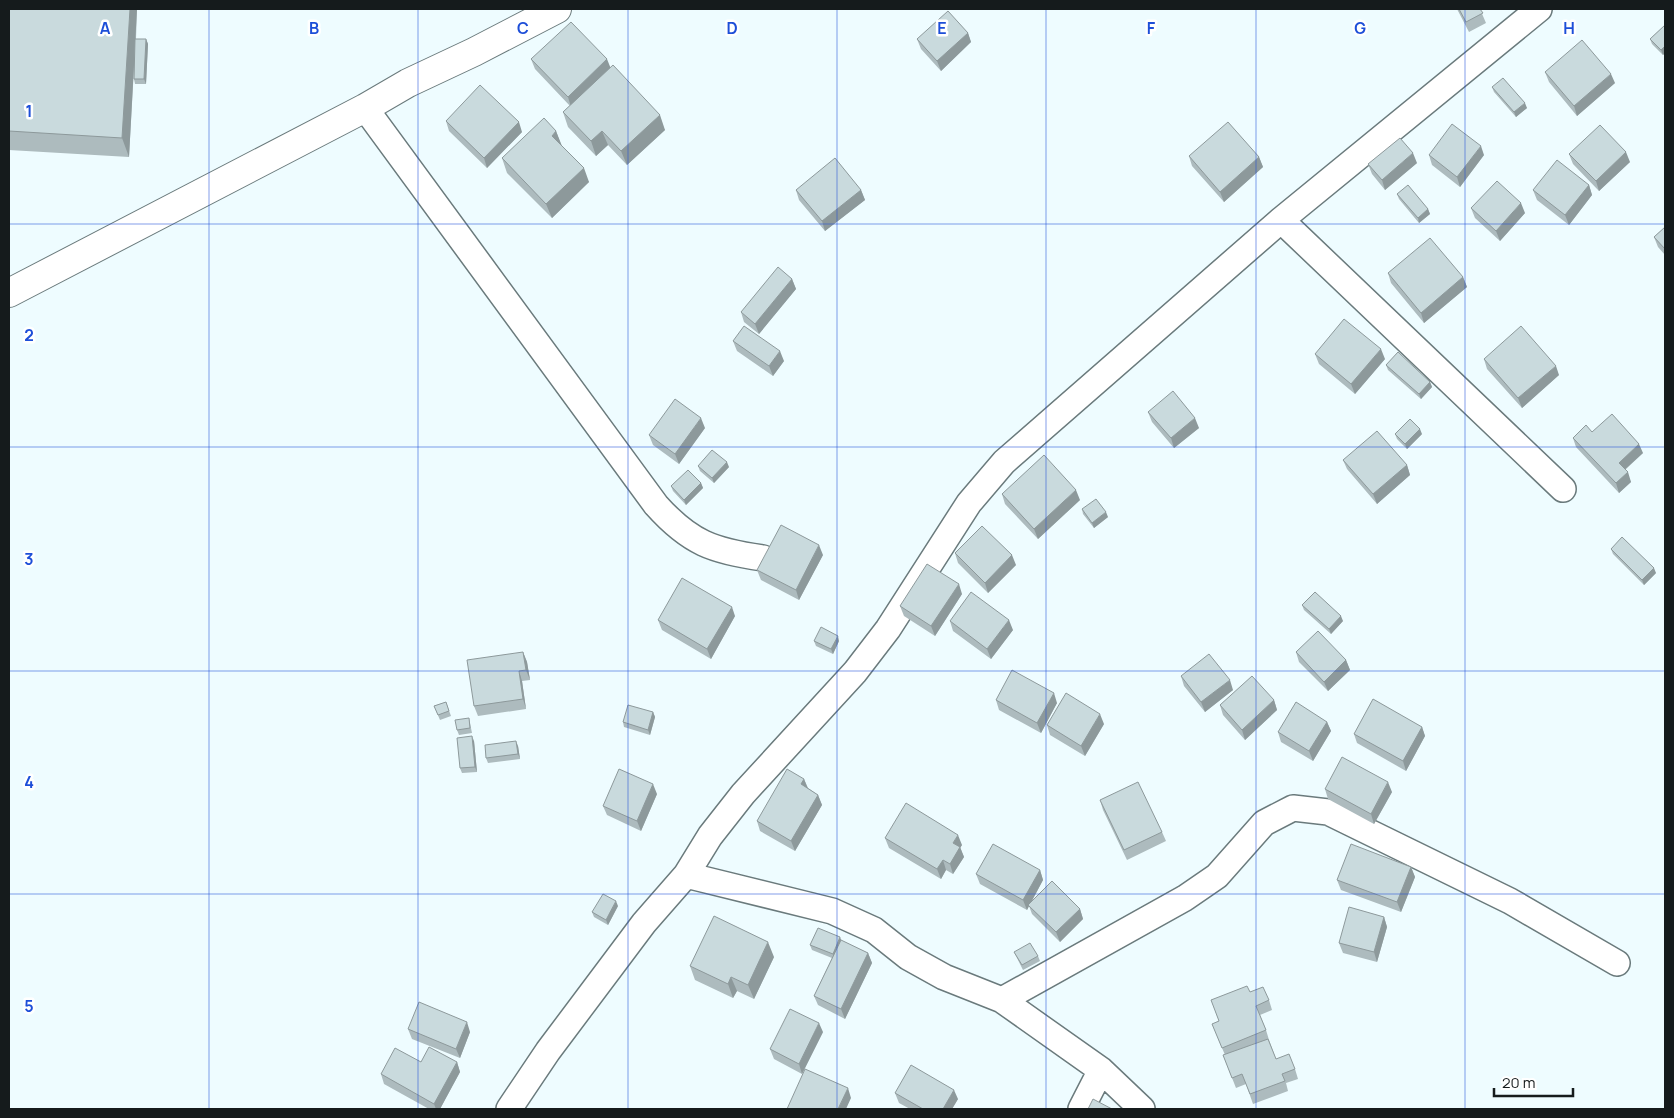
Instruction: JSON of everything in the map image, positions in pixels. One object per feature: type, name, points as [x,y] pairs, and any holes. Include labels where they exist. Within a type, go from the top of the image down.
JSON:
[{"type":"street","points":[[9,293],[365,108],[408,83],[474,52],[557,9]]},
{"type":"street","points":[[509,1109],[548,1051],[644,923],[686,875],[710,836],[743,794],[855,672],[888,629],[969,503],[1004,462],[1280,220],[1538,9]]},
{"type":"street","points":[[365,108],[656,505],[672,523],[692,537],[712,547],[734,554],[763,558]]},
{"type":"street","points":[[1280,220],[1563,489]]},
{"type":"street","points":[[1002,1000],[1185,898],[1217,876],[1264,823],[1293,808],[1328,812],[1510,901],[1616,963]]},
{"type":"street","points":[[686,875],[832,911],[874,930],[908,957],[944,977],[1002,1000],[1101,1070],[1142,1109]]},
{"type":"street","points":[[1081,1109],[1101,1070]]},
{"type":"building","points":[[9,9],[130,9],[122,138],[9,131]]},
{"type":"building","points":[[1459,9],[1480,9],[1483,13],[1466,22]]},
{"type":"building","points":[[948,11],[968,33],[937,61],[917,39]]},
{"type":"building","points":[[571,22],[607,59],[568,97],[531,59]]},
{"type":"building","points":[[1665,25],[1665,46],[1661,50],[1650,39]]},
{"type":"building","points":[[135,39],[146,39],[144,79],[134,79]]},
{"type":"building","points":[[1582,40],[1611,74],[1574,106],[1545,72]]},
{"type":"building","points":[[613,65],[660,115],[621,151],[602,131],[591,141],[563,112]]},
{"type":"building","points":[[1503,78],[1525,103],[1514,112],[1492,87]]},
{"type":"building","points":[[480,85],[519,122],[484,158],[446,121]]},
{"type":"building","points":[[544,118],[556,131],[552,136],[584,168],[546,204],[502,158]]},
{"type":"building","points":[[1228,122],[1259,157],[1220,192],[1189,156]]},
{"type":"building","points":[[1452,124],[1481,146],[1457,177],[1429,155]]},
{"type":"building","points":[[1600,125],[1626,152],[1596,181],[1569,154]]},
{"type":"building","points":[[1400,138],[1413,153],[1382,180],[1368,164]]},
{"type":"building","points":[[835,158],[861,190],[822,221],[796,190]]},
{"type":"building","points":[[1557,160],[1589,185],[1565,215],[1533,190]]},
{"type":"building","points":[[1497,181],[1521,203],[1496,231],[1471,208]]},
{"type":"building","points":[[1408,185],[1428,209],[1418,218],[1397,194]]},
{"type":"building","points":[[1665,227],[1665,249],[1654,237]]},
{"type":"building","points":[[1430,238],[1463,277],[1421,313],[1388,273]]},
{"type":"building","points":[[778,267],[792,279],[755,324],[741,312]]},
{"type":"building","points":[[1344,319],[1381,349],[1351,384],[1315,354]]},
{"type":"building","points":[[744,326],[780,351],[769,366],[733,341]]},
{"type":"building","points":[[1521,326],[1556,366],[1518,398],[1484,359]]},
{"type":"building","points":[[1398,352],[1430,382],[1419,394],[1386,365]]},
{"type":"building","points":[[1173,391],[1195,418],[1171,438],[1148,412]]},
{"type":"building","points":[[675,399],[701,418],[675,454],[649,435]]},
{"type":"building","points":[[1612,414],[1639,444],[1619,463],[1628,472],[1616,483],[1573,438],[1586,425],[1592,432]]},
{"type":"building","points":[[1410,419],[1420,429],[1405,444],[1395,434]]},
{"type":"building","points":[[1377,431],[1407,465],[1373,494],[1343,460]]},
{"type":"building","points":[[712,450],[727,462],[712,478],[698,466]]},
{"type":"building","points":[[1044,455],[1076,490],[1034,529],[1002,494]]},
{"type":"building","points":[[688,470],[701,483],[684,500],[671,486]]},
{"type":"building","points":[[1096,499],[1106,512],[1092,523],[1082,509]]},
{"type":"building","points":[[781,525],[819,545],[796,590],[757,570]]},
{"type":"building","points":[[982,526],[1012,555],[985,583],[955,553]]},
{"type":"building","points":[[1622,537],[1654,568],[1642,580],[1611,549]]},
{"type":"building","points":[[927,564],[959,584],[931,626],[900,606]]},
{"type":"building","points":[[682,578],[732,607],[707,649],[658,620]]},
{"type":"building","points":[[971,592],[1009,620],[987,649],[950,621]]},
{"type":"building","points":[[1315,592],[1341,616],[1329,629],[1302,605]]},
{"type":"building","points":[[821,627],[838,636],[831,649],[814,641]]},
{"type":"building","points":[[1318,631],[1346,660],[1324,682],[1296,652]]},
{"type":"building","points":[[523,652],[526,670],[519,671],[523,699],[474,706],[467,660]]},
{"type":"building","points":[[1209,654],[1230,680],[1201,702],[1181,676]]},
{"type":"building","points":[[1012,670],[1054,693],[1037,723],[996,700]]},
{"type":"building","points":[[1252,676],[1274,700],[1242,730],[1220,705]]},
{"type":"building","points":[[1066,693],[1100,714],[1081,746],[1047,725]]},
{"type":"building","points":[[1373,699],[1422,727],[1403,761],[1354,734]]},
{"type":"building","points":[[446,702],[449,711],[438,715],[434,706]]},
{"type":"building","points":[[1296,702],[1327,722],[1309,751],[1278,732]]},
{"type":"building","points":[[628,705],[653,712],[648,730],[623,722]]},
{"type":"building","points":[[469,718],[470,728],[457,730],[455,720]]},
{"type":"building","points":[[472,736],[475,767],[460,768],[457,738]]},
{"type":"building","points":[[516,741],[518,754],[486,758],[485,745]]},
{"type":"building","points":[[1342,757],[1388,782],[1371,814],[1325,789]]},
{"type":"building","points":[[619,769],[653,784],[637,821],[603,806]]},
{"type":"building","points":[[787,769],[804,779],[801,784],[818,795],[791,841],[757,821]]},
{"type":"building","points":[[1138,782],[1162,832],[1124,850],[1100,800]]},
{"type":"building","points":[[906,803],[958,835],[953,843],[960,847],[950,864],[943,860],[937,869],[885,838]]},
{"type":"building","points":[[993,844],[1040,870],[1023,900],[976,874]]},
{"type":"building","points":[[1351,844],[1411,867],[1397,902],[1337,880]]},
{"type":"building","points":[[1052,881],[1080,909],[1056,932],[1028,905]]},
{"type":"building","points":[[603,894],[616,901],[606,920],[592,912]]},
{"type":"building","points":[[1349,907],[1384,917],[1374,952],[1339,943]]},
{"type":"building","points":[[714,916],[768,942],[748,985],[731,977],[728,984],[690,966]]},
{"type":"building","points":[[818,928],[840,937],[833,954],[810,945]]},
{"type":"building","points":[[841,940],[868,953],[841,1009],[814,996]]},
{"type":"building","points":[[1030,943],[1038,956],[1022,965],[1014,952]]},
{"type":"building","points":[[1247,986],[1250,992],[1263,987],[1269,1000],[1256,1006],[1266,1030],[1222,1048],[1212,1024],[1219,1021],[1211,1000]]},
{"type":"building","points":[[419,1002],[467,1022],[456,1049],[408,1029]]},
{"type":"building","points":[[790,1009],[819,1023],[799,1064],[770,1049]]},
{"type":"building","points":[[1268,1039],[1276,1059],[1289,1054],[1295,1069],[1282,1074],[1285,1081],[1250,1094],[1242,1074],[1232,1078],[1223,1055]]},
{"type":"building","points":[[429,1047],[457,1062],[434,1104],[381,1074],[395,1048],[421,1062]]},
{"type":"building","points":[[911,1065],[954,1090],[943,1109],[923,1109],[895,1093]]},
{"type":"building","points":[[805,1069],[848,1088],[838,1109],[787,1109]]},
{"type":"building","points":[[1093,1099],[1112,1109],[1088,1109]]}]
